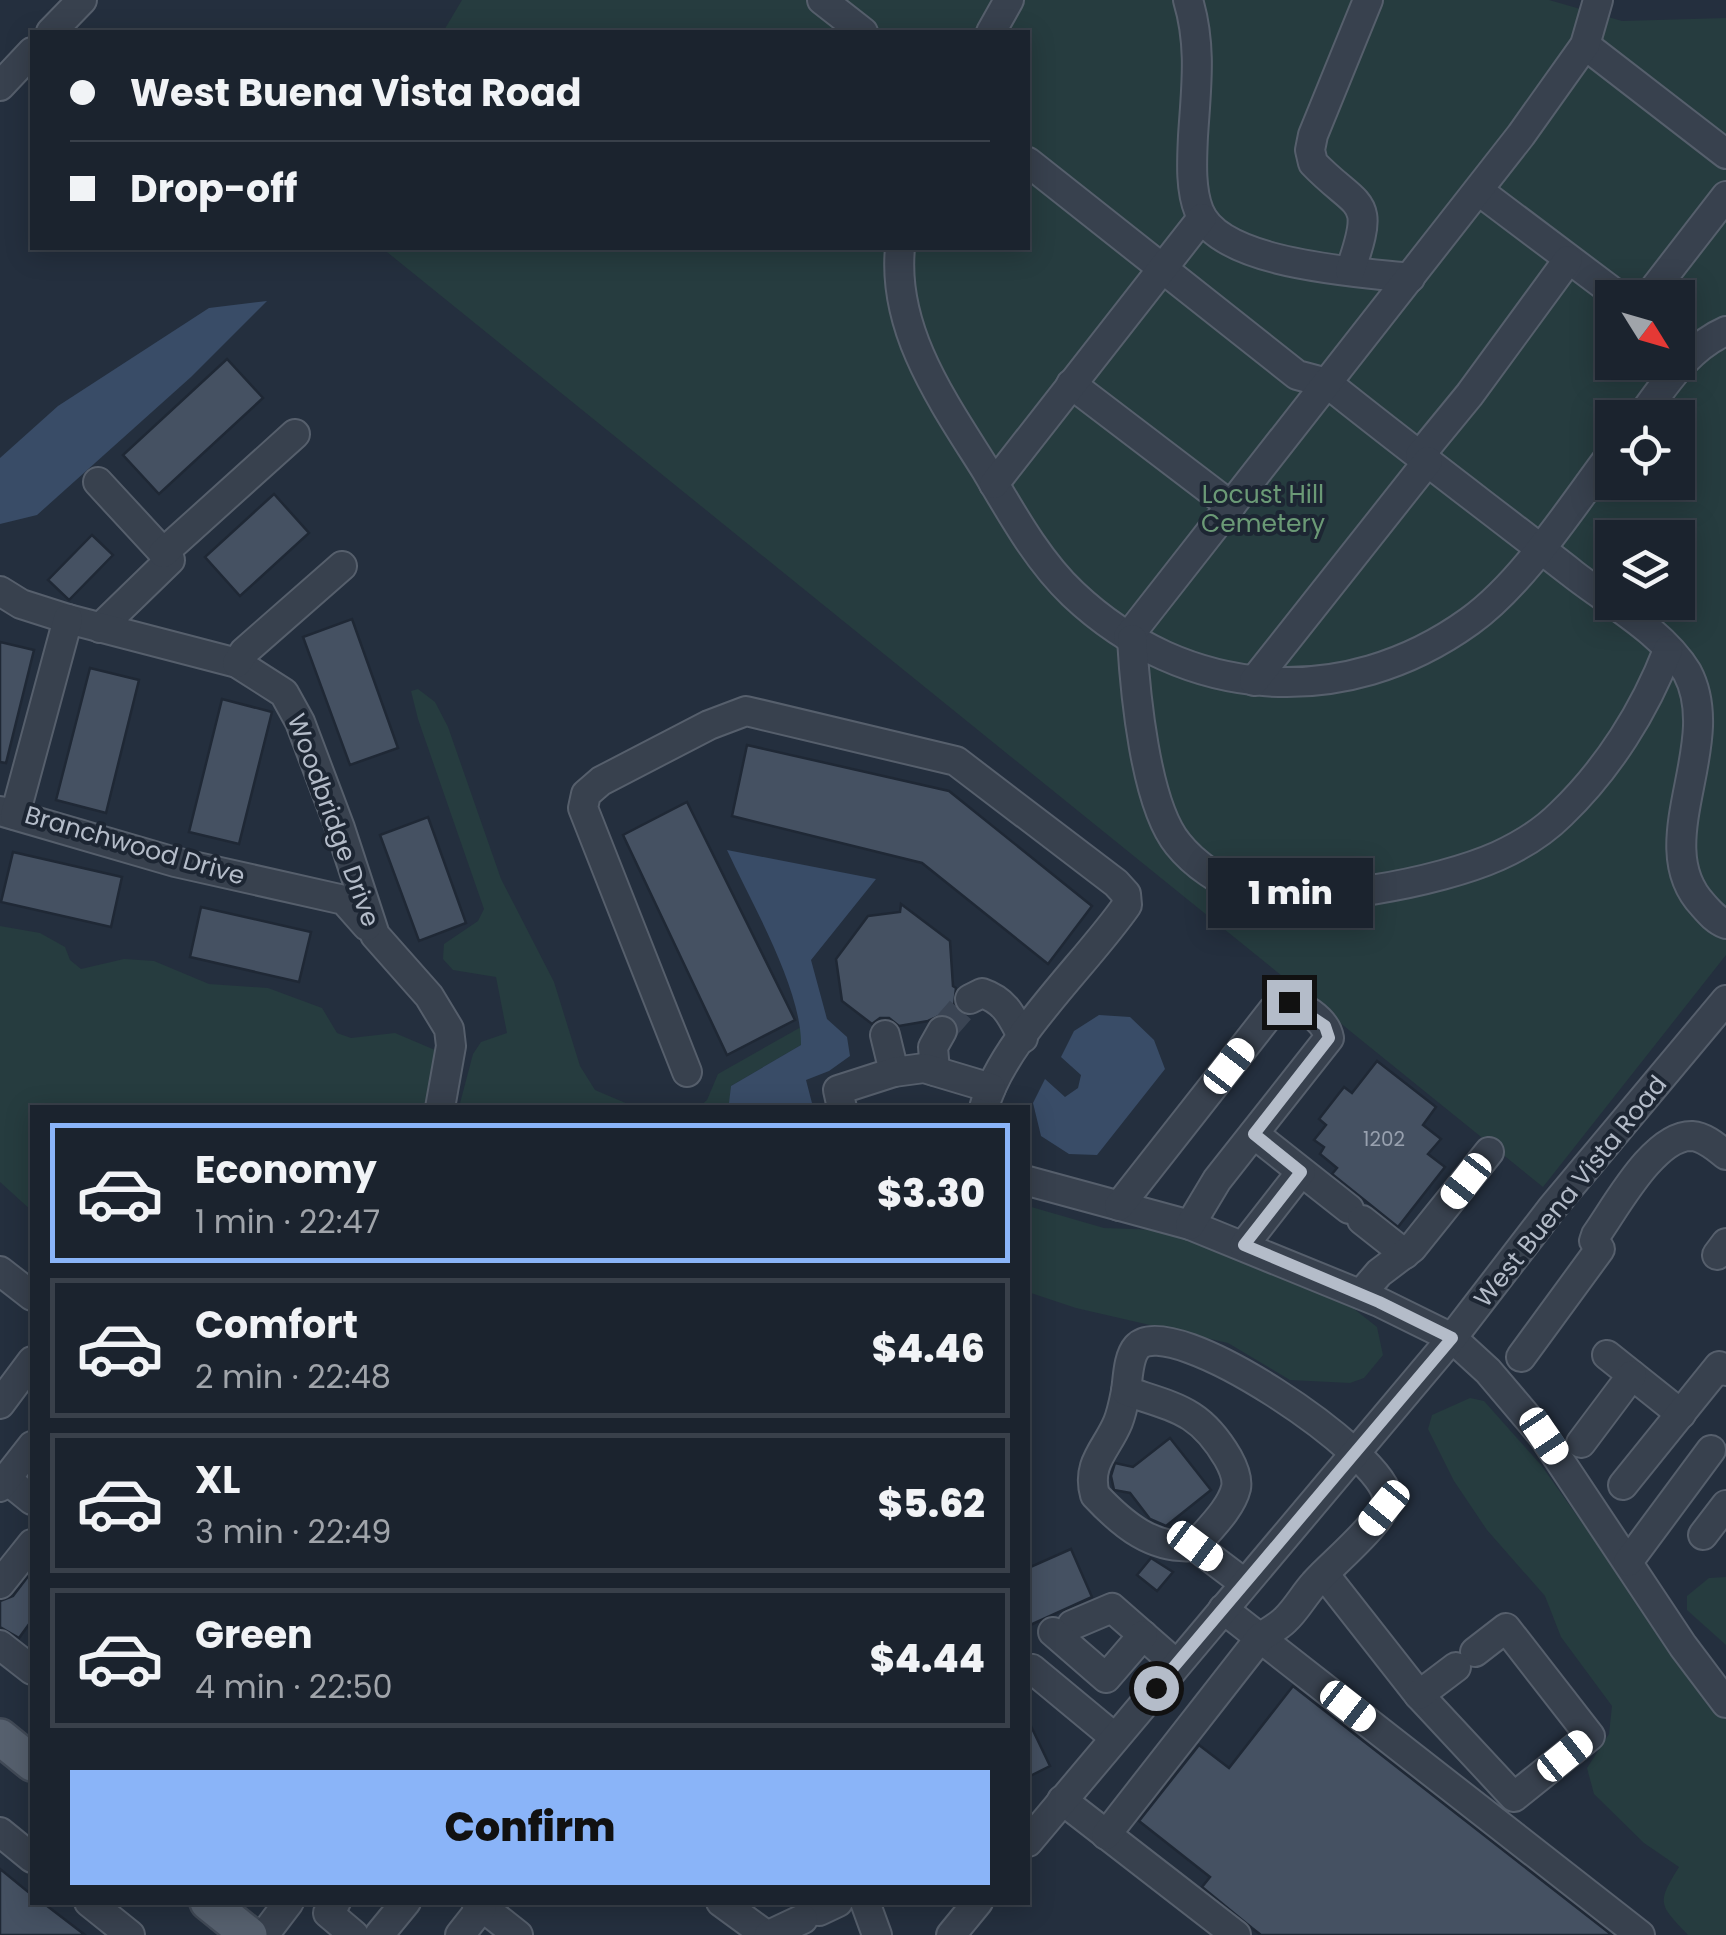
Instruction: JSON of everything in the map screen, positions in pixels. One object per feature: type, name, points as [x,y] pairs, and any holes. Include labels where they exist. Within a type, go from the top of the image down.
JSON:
[{"type":"main road","points":[[0,1737],[30,1760]]},
{"type":"main road","points":[[212,1905],[249,1935]]},
{"type":"street","points":[[53,30],[82,0]]},
{"type":"street","points":[[992,30],[1009,0]]},
{"type":"street","points":[[1188,0],[1199,57],[1192,178],[1202,218],[1220,234],[1259,255],[1410,278]]},
{"type":"street","points":[[1350,271],[1362,239],[1363,214],[1348,191],[1313,163],[1310,150],[1368,0]]},
{"type":"street","points":[[1598,0],[1584,46],[1479,191],[1130,638],[1134,677],[1150,775],[1172,837],[1204,869],[1242,890],[1269,895],[1322,894],[1418,881],[1497,856],[1534,836],[1561,814],[1594,776],[1644,706],[1668,650]]},
{"type":"street","points":[[824,1],[860,30]]},
{"type":"street","points":[[1584,46],[1726,154]]},
{"type":"street","points":[[0,86],[30,54]]},
{"type":"street","points":[[1030,164],[1297,374],[1327,384],[1541,547],[1668,650],[1688,673],[1699,715],[1698,758],[1680,852],[1682,871],[1695,897],[1726,924]]},
{"type":"street","points":[[1479,191],[1596,280]]},
{"type":"street","points":[[1662,280],[1726,196]]},
{"type":"street","points":[[994,484],[1202,218]]},
{"type":"street","points":[[900,250],[900,286],[920,357],[1030,540],[1070,591],[1130,638],[1197,670],[1288,683],[1377,668],[1418,650],[1470,621],[1500,594],[1595,476]]},
{"type":"street","points":[[1254,681],[1568,260]]},
{"type":"street","points":[[1654,400],[1684,360],[1712,337],[1726,331]]},
{"type":"street","points":[[1071,384],[1231,506]]},
{"type":"street","points":[[163,553],[295,434]]},
{"type":"street","points":[[98,482],[170,560],[100,628]]},
{"type":"street","points":[[237,663],[244,652],[342,566]]},
{"type":"street","name":"Woodbridge Drive","points":[[0,591],[21,604],[68,620],[237,663],[272,683],[290,700],[340,828],[375,934],[429,996],[449,1030],[451,1046],[441,1105]]},
{"type":"street","name":"Branchwood Drive","points":[[68,620],[8,813],[175,862],[344,900],[375,934]]},
{"type":"street","points":[[687,1072],[583,808],[586,794],[602,781],[709,725],[746,712],[956,762],[1126,894],[1127,905],[1119,917],[1023,1038],[987,1098],[924,1068],[894,1072],[838,1090],[841,1105]]},
{"type":"street","points":[[970,999],[982,993],[994,997],[1006,1006],[1023,1038]]},
{"type":"street","points":[[1120,1206],[1273,1010],[1289,1002],[1325,1026],[1329,1038],[1205,1196],[1190,1225]]},
{"type":"street","name":"West Buena Vista Road","points":[[1030,1840],[1452,1338],[1615,1132],[1720,1018]]},
{"type":"street","points":[[935,1071],[933,1047],[942,1032]]},
{"type":"street","points":[[885,1034],[894,1072]]},
{"type":"street","points":[[1615,1132],[1650,1160]]},
{"type":"street","points":[[1254,1134],[1405,1254]]},
{"type":"street","points":[[1521,1357],[1600,1249],[1594,1241],[1596,1235],[1666,1144],[1692,1136],[1709,1142],[1726,1155]]},
{"type":"street","points":[[1361,1294],[1379,1273],[1405,1254],[1489,1152]]},
{"type":"street","points":[[1244,1245],[1301,1172]]},
{"type":"street","points":[[1030,1181],[1190,1225],[1244,1245],[1361,1294],[1452,1338],[1522,1409],[1726,1703]]},
{"type":"street","points":[[0,1271],[30,1294]]},
{"type":"street","points":[[1106,1835],[1260,1638],[1286,1620],[1370,1526],[1384,1508],[1387,1495],[1381,1482],[1353,1454],[1273,1390],[1232,1365],[1166,1341],[1147,1340],[1136,1347],[1119,1420],[1096,1457],[1094,1495],[1146,1539],[1162,1546],[1195,1546],[1244,1583]]},
{"type":"street","points":[[1607,1354],[1718,1456],[1628,1562]]},
{"type":"street","points":[[0,1404],[30,1364]]},
{"type":"street","points":[[1624,1484],[1719,1366],[1726,1372]]},
{"type":"street","points":[[1582,1443],[1632,1375]]},
{"type":"street","points":[[1126,1391],[1191,1413],[1219,1443],[1232,1465],[1237,1481],[1235,1493],[1195,1546]]},
{"type":"street","points":[[18,1468],[30,1495]]},
{"type":"street","points":[[1704,1535],[1726,1505]]},
{"type":"street","points":[[0,1584],[30,1546]]},
{"type":"street","points":[[1324,1574],[1420,1695],[1514,1797],[1590,1736],[1506,1628],[1420,1695]]},
{"type":"street","points":[[1143,1635],[1106,1678],[1053,1632],[1112,1608],[1143,1635],[1176,1664]]},
{"type":"street","points":[[1223,1608],[1640,1935]]},
{"type":"street","points":[[0,1645],[30,1668]]},
{"type":"street","points":[[1030,1670],[1114,1736]]},
{"type":"street","points":[[1449,1785],[1474,1754]]},
{"type":"street","points":[[1062,1800],[1236,1935]]},
{"type":"street","points":[[0,1832],[30,1856]]},
{"type":"street","points":[[93,1905],[130,1935]]},
{"type":"street","points":[[264,1935],[287,1905]]},
{"type":"street","points":[[334,1905],[328,1913],[354,1935]]},
{"type":"street","points":[[379,1935],[404,1905]]},
{"type":"street","points":[[725,1905],[767,1935],[820,1911]]},
{"type":"street","points":[[865,1905],[877,1935]]},
{"type":"street","points":[[951,1935],[976,1905]]},
{"type":"street","points":[[460,1935],[494,1921]]},
{"type":"green space","name":"Locust Hill Cemetery","points":[[462,0],[1549,0],[1622,21],[1726,18],[1726,955],[1543,1187],[384,250],[1030,250],[1030,30],[444,30]]},
{"type":"green space","points":[[418,689],[435,702],[448,727],[501,879],[554,982],[580,1066],[595,1090],[630,1105],[460,1105],[473,1054],[481,1042],[507,1033],[496,977],[453,970],[443,959],[444,944],[478,921],[484,909],[411,691]]},
{"type":"green space","points":[[0,926],[40,933],[65,947],[70,960],[81,969],[124,959],[154,961],[209,984],[268,988],[322,1008],[337,1033],[351,1038],[395,1033],[435,1050],[438,1105],[30,1105],[30,1209],[0,1182]]},
{"type":"green space","points":[[801,1027],[801,1045],[731,1086],[730,1102],[737,1105],[701,1105],[718,1074]]},
{"type":"green space","points":[[1030,1207],[1104,1228],[1160,1230],[1280,1270],[1344,1301],[1377,1327],[1383,1355],[1364,1378],[1350,1383],[1290,1380],[1228,1343],[1076,1308],[1030,1293]]},
{"type":"green space","points":[[1470,1398],[1484,1401],[1541,1465],[1651,1620],[1656,1633],[1726,1704],[1726,1935],[1688,1935],[1678,1925],[1666,1910],[1664,1897],[1679,1867],[1644,1843],[1594,1794],[1587,1768],[1609,1734],[1612,1706],[1561,1637],[1545,1596],[1487,1530],[1454,1481],[1428,1429],[1432,1415]]},
{"type":"green space","points":[[1726,1577],[1726,1645],[1687,1610],[1687,1596],[1709,1578]]},
{"type":"water","points":[[267,301],[191,377],[37,515],[0,524],[0,458],[58,406],[209,308]]},
{"type":"water","points":[[727,850],[876,879],[811,960],[827,1019],[847,1037],[850,1056],[829,1071],[806,1080],[812,1105],[729,1103],[731,1086],[801,1045],[793,998]]},
{"type":"water","points":[[1099,1015],[1130,1017],[1154,1040],[1165,1069],[1097,1155],[1069,1154],[1041,1136],[1033,1103],[1045,1079],[1065,1097],[1078,1088],[1081,1075],[1061,1057],[1074,1031]]},
{"type":"building","points":[[227,359],[263,398],[159,494],[123,455]]},
{"type":"building","points":[[274,494],[309,533],[240,596],[205,557]]},
{"type":"building","points":[[92,535],[113,555],[69,600],[48,580]]},
{"type":"building","points":[[352,619],[398,748],[350,765],[303,637]]},
{"type":"building","points":[[0,642],[34,650],[6,763],[0,762]]},
{"type":"building","points":[[90,668],[139,680],[106,813],[56,800]]},
{"type":"building","points":[[222,699],[272,712],[239,844],[189,832]]},
{"type":"building","points":[[747,745],[949,791],[1092,906],[1048,964],[922,863],[732,816]]},
{"type":"building","points":[[687,802],[795,1020],[727,1055],[623,835]]},
{"type":"building","points":[[428,817],[466,923],[419,941],[380,835]]},
{"type":"building","points":[[13,852],[122,877],[111,927],[1,902]]},
{"type":"building","points":[[901,904],[950,941],[956,988],[954,1006],[966,1016],[958,1026],[951,1016],[943,1014],[899,1026],[889,1018],[872,1024],[842,1001],[836,959],[868,916],[900,912]]},
{"type":"building","points":[[201,907],[311,932],[299,982],[190,957]]},
{"type":"building","points":[[1377,1061],[1436,1107],[1423,1125],[1441,1139],[1428,1154],[1445,1167],[1398,1227],[1332,1174],[1337,1168],[1320,1154],[1324,1147],[1314,1140],[1326,1125],[1319,1119],[1344,1087],[1352,1093]]},
{"type":"building","points":[[1170,1438],[1211,1490],[1166,1526],[1150,1519],[1130,1493],[1114,1490],[1111,1476],[1115,1463],[1133,1467]]},
{"type":"building","points":[[1071,1549],[1092,1597],[1030,1625],[1030,1567]]},
{"type":"building","points":[[1151,1558],[1173,1572],[1157,1591],[1137,1575]]},
{"type":"building","points":[[30,1574],[30,1623],[19,1638],[0,1627],[0,1601],[13,1596]]},
{"type":"building","points":[[1293,1686],[1612,1935],[1261,1935],[1252,1928],[1202,1887],[1210,1877],[1139,1821],[1199,1745],[1229,1768]]},
{"type":"building","points":[[1030,1724],[1050,1766],[1030,1776]]},
{"type":"building","points":[[0,1869],[30,1893],[30,1905],[46,1905],[85,1935],[0,1935]]},
{"type":"tunnel","points":[[942,1031],[970,999]]},
{"type":"route","points":[[1156,1688],[1452,1338],[1379,1302],[1244,1245],[1301,1172],[1254,1134],[1329,1038],[1325,1026],[1289,1002]]}]
